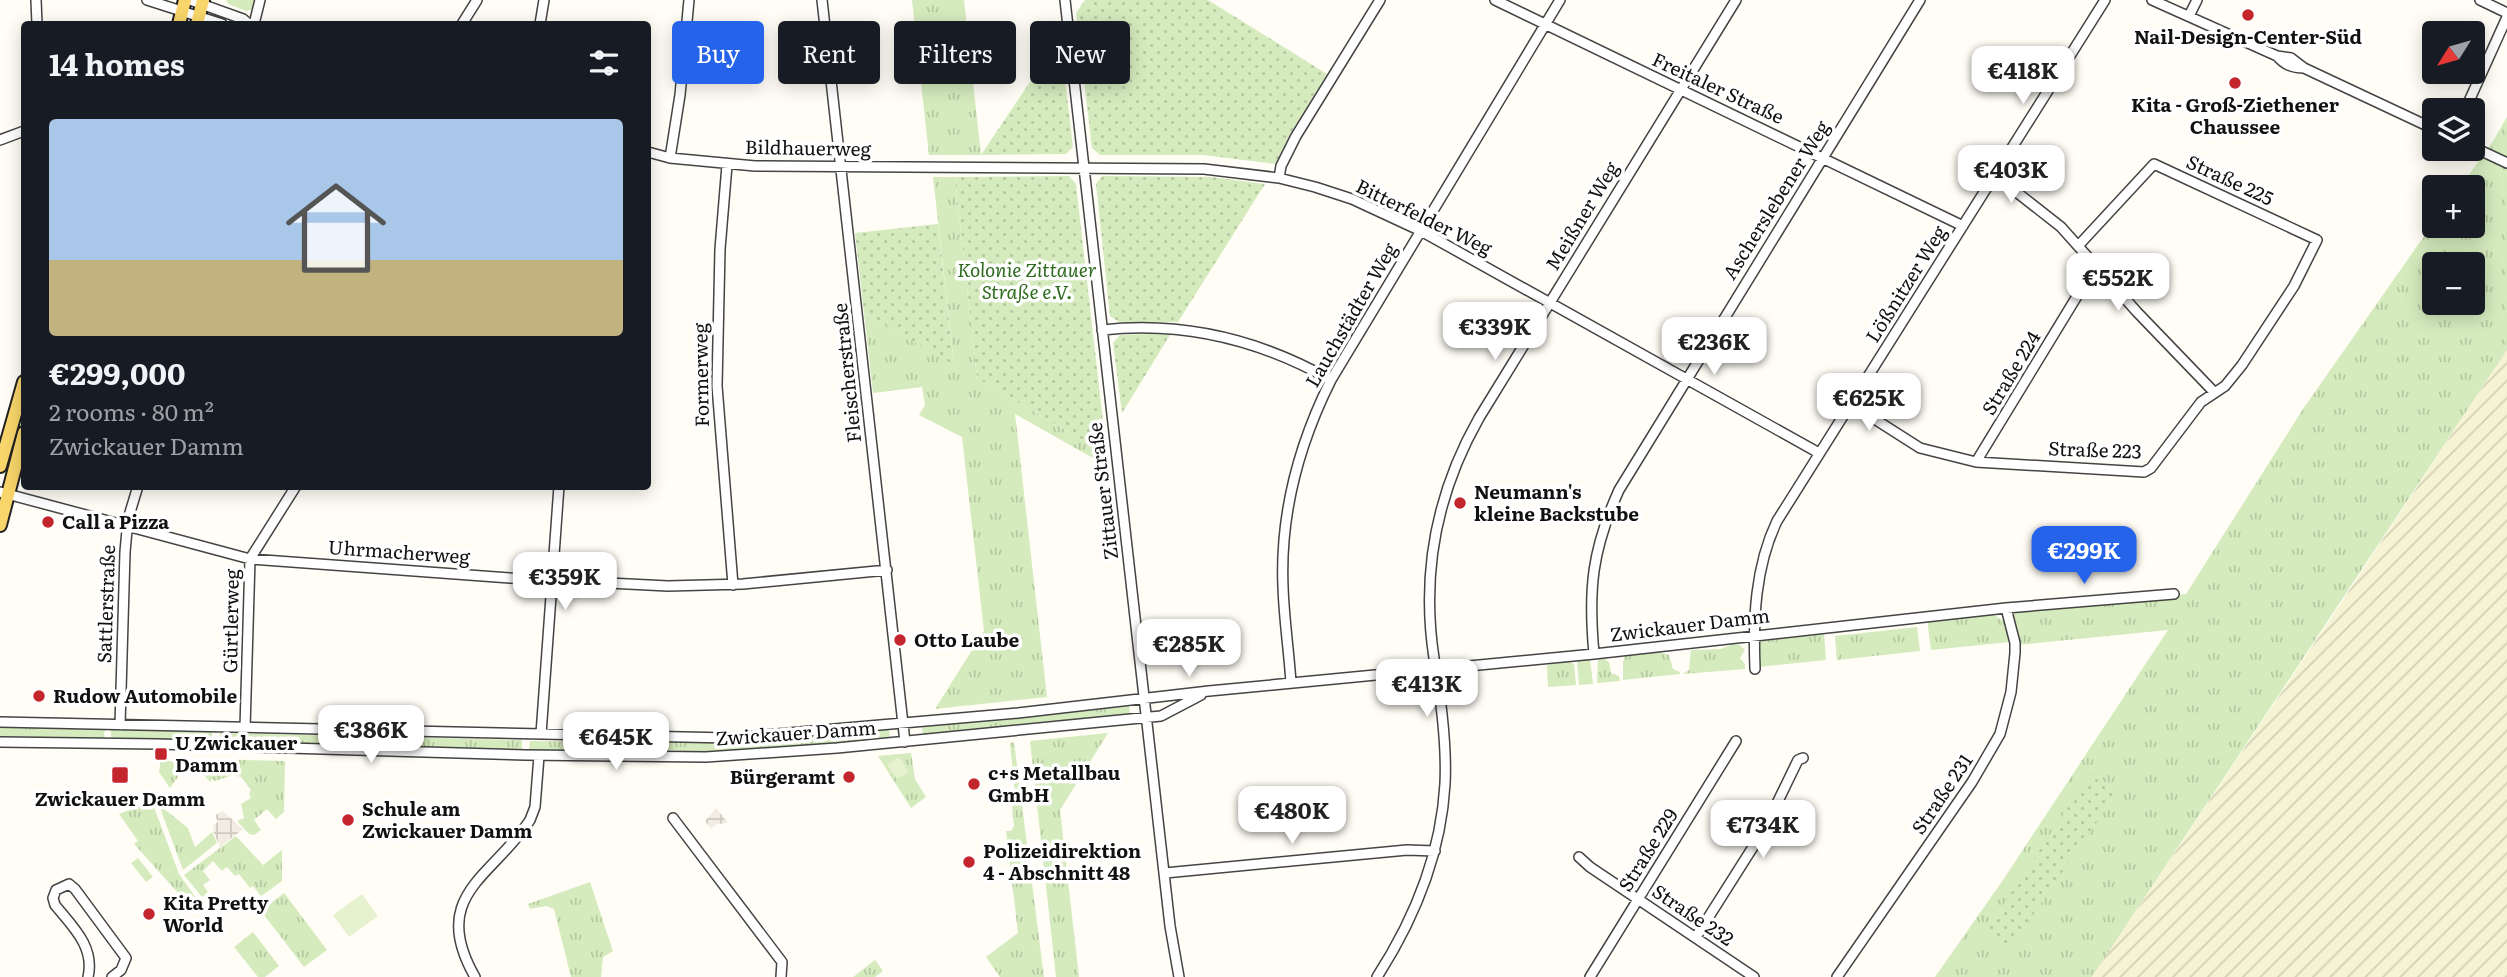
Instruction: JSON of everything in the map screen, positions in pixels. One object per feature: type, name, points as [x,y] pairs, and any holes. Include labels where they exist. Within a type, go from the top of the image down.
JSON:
[{"type":"main road","points":[[190,7],[197,21]]},
{"type":"main road","points":[[0,466],[21,392]]},
{"type":"main road","points":[[0,524],[4,493],[21,442]]},
{"type":"street","points":[[36,0],[37,21]]},
{"type":"street","points":[[147,0],[246,21]]},
{"type":"street","points":[[252,21],[260,0]]},
{"type":"street","points":[[463,21],[477,0]]},
{"type":"street","points":[[540,21],[544,0]]},
{"type":"street","points":[[670,158],[680,95],[689,0]]},
{"type":"street","name":"Fleischerstraße","points":[[822,0],[905,742]]},
{"type":"street","name":"Zittauer Straße","points":[[1065,0],[1170,926],[1180,977]]},
{"type":"street","points":[[1279,178],[1281,166],[1296,136],[1380,0]]},
{"type":"street","name":"Freitaler Straße","points":[[1495,0],[1964,226]]},
{"type":"street","name":"Lauchstädter Weg","points":[[1291,683],[1283,585],[1285,533],[1300,457],[1315,414],[1331,380],[1560,0]]},
{"type":"street","name":"Meißner Weg","points":[[1377,977],[1408,924],[1426,882],[1441,820],[1445,783],[1444,738],[1430,617],[1430,576],[1433,545],[1443,499],[1453,470],[1468,436],[1736,0]]},
{"type":"street","name":"Ascherslebener Weg","points":[[1594,654],[1591,588],[1596,552],[1605,520],[1619,489],[1920,0]]},
{"type":"street","name":"Lößnitzer Weg","points":[[1754,636],[1758,585],[1768,541],[1777,522],[2105,0]]},
{"type":"street","points":[[2152,0],[2277,56],[2287,56],[2304,68],[2422,123]]},
{"type":"street","points":[[2189,16],[2196,0]]},
{"type":"street","points":[[2470,98],[2507,15],[2480,0]]},
{"type":"street","points":[[0,140],[21,132]]},
{"type":"street","name":"Bildhauerweg","points":[[651,153],[670,158],[727,164],[968,166]]},
{"type":"street","points":[[2485,153],[2507,163]]},
{"type":"street","name":"Formerweg","points":[[727,164],[720,249],[717,377],[722,471],[733,585]]},
{"type":"street","name":"Straße 225","points":[[2078,246],[2154,164],[2317,240]]},
{"type":"street","name":"Bitterfelder Weg","points":[[968,166],[1204,169],[1279,178],[1352,199],[1421,231],[1819,453]]},
{"type":"street","points":[[1996,176],[2053,220],[2214,392]]},
{"type":"street","name":"Straße 223","points":[[1851,404],[1920,448],[1976,462],[2144,472],[2151,468],[2202,402],[2225,386],[2294,286],[2317,240]]},
{"type":"street","name":"Straße 224","points":[[1976,462],[2096,265]]},
{"type":"street","points":[[1102,330],[1155,327],[1230,338],[1266,348],[1331,380]]},
{"type":"street","name":"Sattlerstraße","points":[[120,725],[127,527],[136,490]]},
{"type":"street","name":"Gürtlerweg","points":[[246,728],[250,559],[293,490]]},
{"type":"street","points":[[541,734],[559,490]]},
{"type":"street","name":"Uhrmacherweg","points":[[4,493],[250,559],[620,585],[733,585],[887,570]]},
{"type":"street","name":"Zwickauer Damm","points":[[0,722],[730,738],[1594,654],[2006,608],[2174,593]]},
{"type":"street","name":"Straße 231","points":[[1837,977],[1972,782],[2000,734],[2008,710],[2015,643],[2006,608]]},
{"type":"street","points":[[1754,636],[1755,669]]},
{"type":"street","name":"Zwickauer Damm","points":[[0,742],[158,744],[539,756],[706,757],[905,742],[1147,718],[1170,712],[1209,691]]},
{"type":"street","name":"Straße 229","points":[[1590,977],[1736,741]]},
{"type":"street","points":[[475,977],[465,957],[459,933],[460,912],[473,884],[530,820],[535,807],[539,756]]},
{"type":"street","points":[[1696,937],[1765,828],[1798,760],[1803,758]]},
{"type":"street","points":[[673,818],[782,962],[781,977]]},
{"type":"street","points":[[1165,873],[1407,850],[1435,851]]},
{"type":"street","name":"Straße 232","points":[[1580,857],[1590,867],[1754,977]]},
{"type":"street","points":[[88,977],[88,949],[55,905],[53,898],[55,890],[65,884],[75,889],[126,958],[121,970],[112,977]]},
{"type":"shaded area","points":[[2507,350],[2507,977],[2092,977],[2343,600]]},
{"type":"shaded area","points":[[716,808],[728,823],[717,824],[711,829],[705,821]]},
{"type":"shaded area","points":[[223,811],[243,829],[220,847],[213,831],[214,824],[218,822],[215,815]]},
{"type":"green space","points":[[226,0],[255,0],[253,9],[246,11],[228,4]]},
{"type":"green space","points":[[912,0],[964,0],[966,21],[914,21]]},
{"type":"green space","points":[[1085,0],[1208,0],[1327,74],[1291,132],[1277,164],[1203,155],[1100,155],[1092,148],[1084,84],[1130,84],[1130,21],[1077,21],[1076,13]]},
{"type":"green space","points":[[1030,82],[1030,84],[1066,84],[1073,147],[1066,154],[981,155]]},
{"type":"green space","points":[[921,84],[973,84],[981,155],[929,155]]},
{"type":"green space","points":[[2507,117],[2507,350],[2092,977],[1935,977],[2003,880],[2168,630],[2018,645],[2009,611],[2186,594],[2303,409],[2423,238],[2485,238],[2485,175],[2469,175],[2479,161],[2485,161],[2485,152]]},
{"type":"green space","name":"Kolonie Zittauer Straße e.V.","points":[[1069,176],[1076,184],[1105,439],[1098,449],[977,378],[955,177]]},
{"type":"green space","name":"Kolonie Zittauer Straße e.V.","points":[[1102,176],[1211,177],[1265,184],[1178,322],[1119,322],[1110,316],[1096,184]]},
{"type":"green space","points":[[933,177],[955,177],[977,378],[1098,449],[1105,439],[1107,466],[1015,414],[1047,697],[935,709],[984,631],[962,437],[919,415],[925,405],[922,387],[873,393],[864,313],[954,364]]},
{"type":"green space","name":"Kolonie Zittauer Straße e.V.","points":[[938,224],[954,365],[864,313],[855,233]]},
{"type":"green space","name":"Kolonie Zittauer Straße e.V.","points":[[1120,335],[1170,335],[1122,413],[1113,343]]},
{"type":"green space","points":[[21,406],[21,430],[9,476],[2,474]]},
{"type":"green space","points":[[1988,614],[2004,621],[2010,642],[1931,650],[1927,619]]},
{"type":"green space","points":[[1917,627],[1920,651],[1837,660],[1835,636]]},
{"type":"green space","points":[[1824,632],[1826,660],[1759,667],[1760,640]]},
{"type":"green space","points":[[1733,644],[1740,645],[1745,650],[1740,658],[1745,669],[1683,674],[1689,670],[1691,650],[1721,649]]},
{"type":"green space","points":[[1659,652],[1669,655],[1673,669],[1680,674],[1623,680],[1625,656]]},
{"type":"green space","points":[[1603,658],[1609,662],[1611,673],[1619,676],[1620,681],[1597,683],[1598,660]]},
{"type":"green space","points":[[1590,659],[1593,684],[1579,685],[1577,660]]},
{"type":"green space","points":[[1566,661],[1574,664],[1576,685],[1548,687],[1547,666]]},
{"type":"green space","points":[[1463,671],[1468,673],[1471,695],[1446,698],[1445,675]]},
{"type":"green space","points":[[1425,674],[1432,682],[1434,699],[1388,704],[1394,687],[1408,686],[1419,675]]},
{"type":"green space","points":[[1129,705],[1130,715],[923,736],[922,726]]},
{"type":"green space","points":[[0,726],[106,729],[105,740],[0,738]]},
{"type":"green space","points":[[111,729],[212,732],[212,742],[111,740]]},
{"type":"green space","points":[[889,729],[890,739],[752,752],[670,750],[669,754],[529,750],[530,741],[730,742]]},
{"type":"green space","points":[[220,733],[522,740],[522,750],[221,743]]},
{"type":"green space","points":[[1108,733],[1060,810],[1079,977],[1056,977],[1030,741]]},
{"type":"green space","points":[[1014,742],[1044,977],[1000,977],[986,957],[1018,933],[1006,831],[1011,831],[1014,826],[1012,807],[1016,802],[1010,743]]},
{"type":"green space","points":[[911,753],[915,779],[926,797],[911,808],[878,756]]},
{"type":"green space","points":[[899,757],[909,772],[897,779],[887,765]]},
{"type":"green space","points":[[202,759],[285,761],[284,812],[276,819],[267,809],[254,820],[261,830],[254,835],[249,834],[237,821],[244,818],[241,804],[251,798],[251,790],[241,777],[233,775],[215,781],[212,779],[210,782],[199,769]]},
{"type":"green space","points":[[161,760],[183,763],[170,788],[159,772]]},
{"type":"green space","points":[[2091,773],[2118,791],[2009,950],[1985,932]]},
{"type":"green space","points":[[152,802],[179,874],[196,898],[189,905],[134,844],[138,841],[119,814]]},
{"type":"green space","points":[[159,805],[188,828],[195,847],[212,832],[217,843],[183,870]]},
{"type":"green space","points":[[236,836],[263,865],[282,850],[282,881],[261,896],[253,886],[250,888],[239,874],[235,876],[227,867],[222,871],[213,861],[203,871],[210,880],[203,885],[208,892],[202,897],[184,875]]},
{"type":"green space","points":[[138,858],[153,877],[146,882],[131,863]]},
{"type":"green space","points":[[590,882],[613,951],[603,957],[601,977],[571,977],[554,909],[546,906],[530,909],[528,904]]},
{"type":"green space","points":[[284,893],[327,950],[304,967],[261,911]]},
{"type":"green space","points":[[362,894],[378,916],[349,937],[333,915]]},
{"type":"green space","points":[[253,932],[279,966],[265,977],[258,977],[234,947]]},
{"type":"green space","points":[[875,960],[883,971],[875,977],[853,977]]},
{"type":"place","name":"Nail-Design-Center-Süd","points":[[2248,15]]},
{"type":"place","name":"Kita - Groß-Ziethener Chaussee","points":[[2235,83]]},
{"type":"place","name":"Neumann's kleine Backstube","points":[[1460,503]]},
{"type":"place","name":"Call a Pizza","points":[[48,522]]},
{"type":"place","name":"Otto Laube","points":[[900,640]]},
{"type":"place","name":"Rudow Automobile","points":[[39,696]]},
{"type":"place","name":"U Zwickauer Damm","points":[[161,754]]},
{"type":"place","name":"Zwickauer Damm","points":[[120,775]]},
{"type":"place","name":"Bürgeramt","points":[[849,777]]},
{"type":"place","name":"c+s Metallbau GmbH","points":[[974,784]]},
{"type":"place","name":"Schule am Zwickauer Damm","points":[[348,820]]},
{"type":"place","name":"Polizeidirektion 4 - Abschnitt 48","points":[[969,862]]},
{"type":"place","name":"Kita Pretty World","points":[[149,914]]}]
